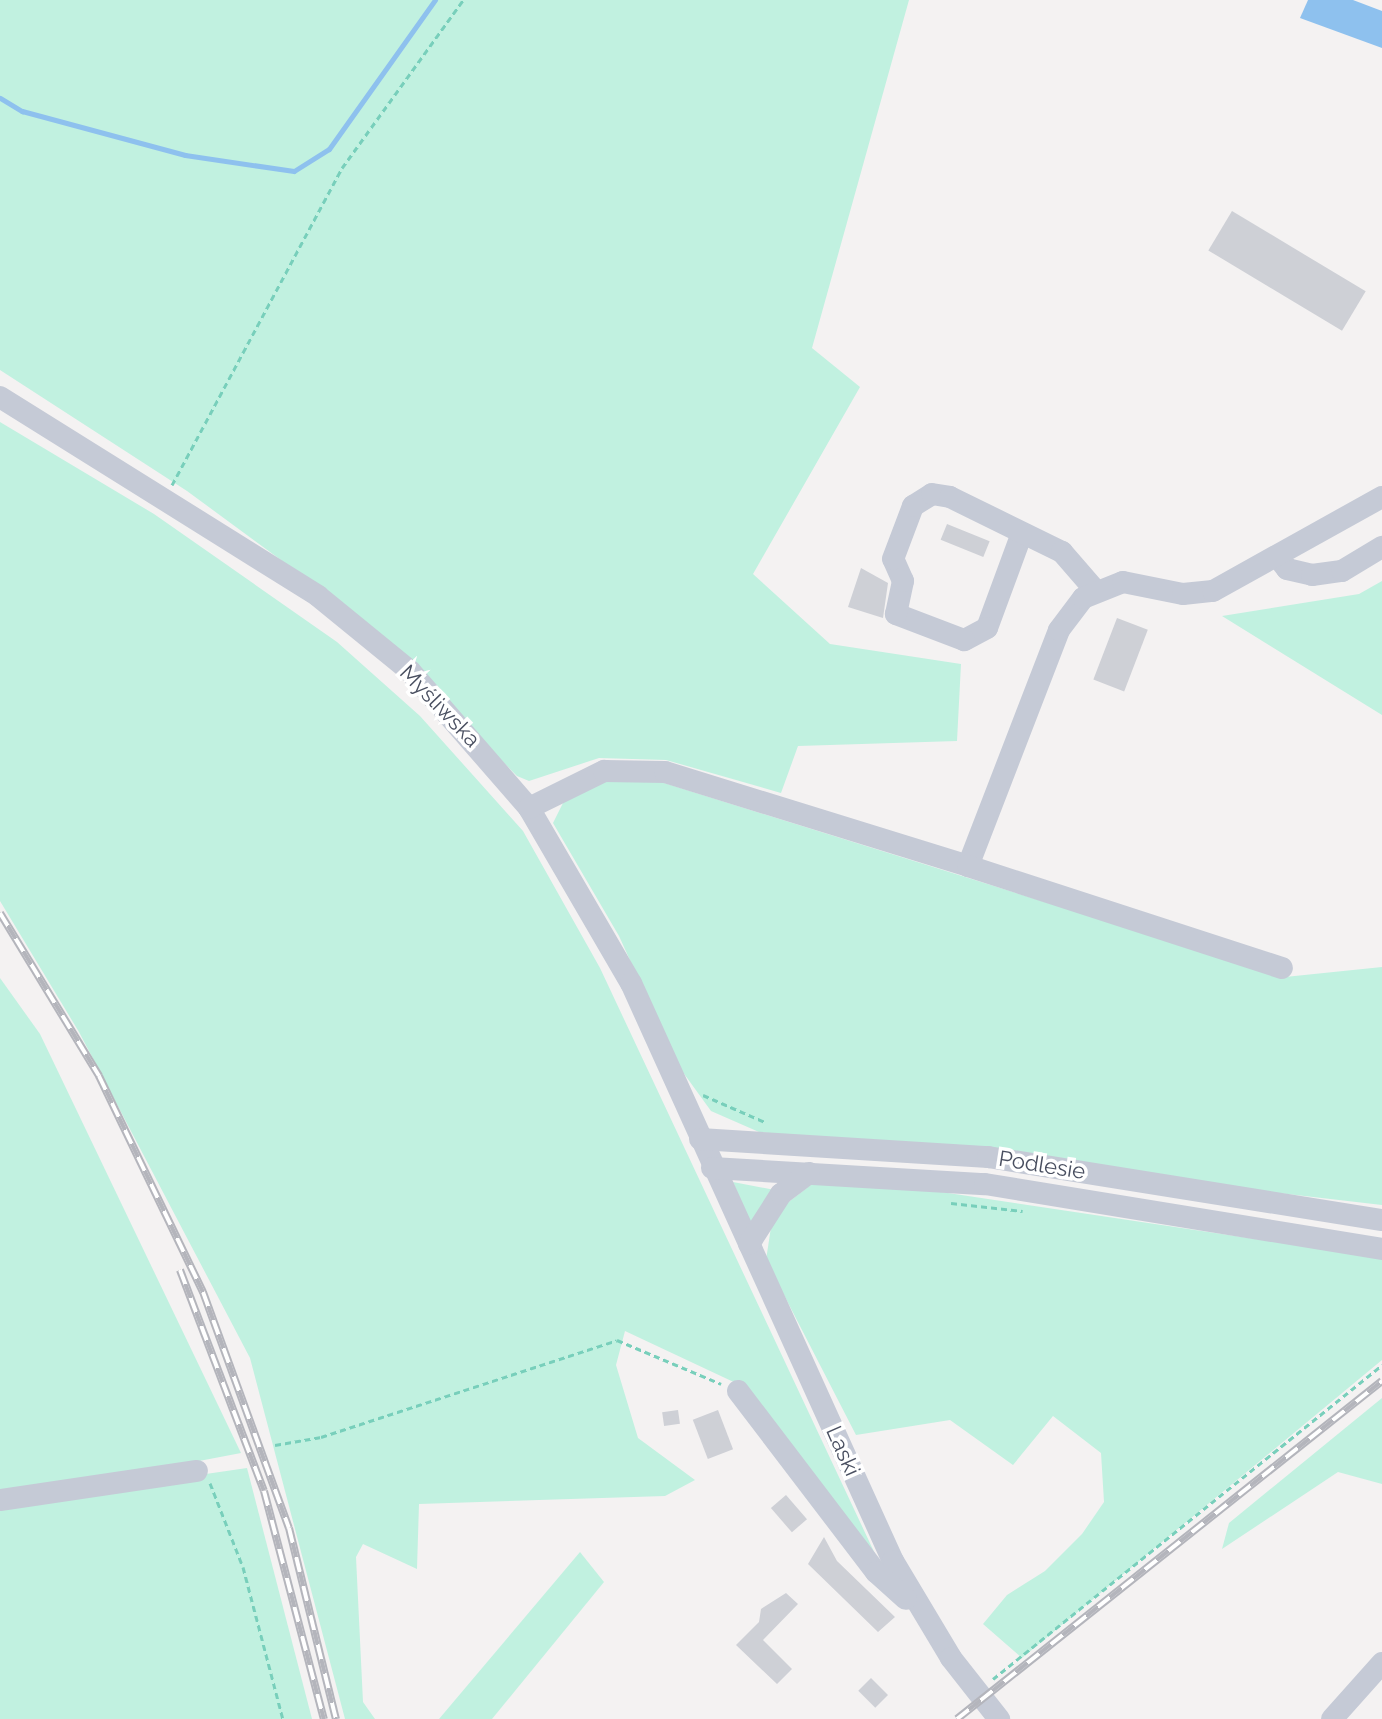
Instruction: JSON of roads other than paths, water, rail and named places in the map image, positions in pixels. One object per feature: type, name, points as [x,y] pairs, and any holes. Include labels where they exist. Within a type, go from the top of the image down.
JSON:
[{"type":"street","name":"Myśliwska","points":[[0,397],[318,596],[379,645],[471,736],[529,808],[608,937],[712,1168]]},
{"type":"street","points":[[1022,533],[987,628],[964,640],[896,614],[903,581],[893,559],[913,506],[924,495],[950,497],[1062,552],[1094,589]]},
{"type":"street","points":[[968,866],[1059,630],[1094,589],[1123,582],[1183,594],[1213,591],[1382,497]]},
{"type":"street","points":[[1277,556],[1287,569],[1312,575],[1342,571],[1382,547]]},
{"type":"street","points":[[529,808],[590,775],[665,772],[1282,968]]},
{"type":"street","name":"Podlesie","points":[[700,1139],[767,1146],[988,1157],[1382,1220]]},
{"type":"street","points":[[767,1146],[760,1162],[768,1171]]},
{"type":"street","name":"Podlesie","points":[[712,1168],[985,1184],[1382,1249]]},
{"type":"street","name":"Laski","points":[[712,1168],[919,1610],[999,1719]]},
{"type":"street","points":[[749,1244],[781,1194],[809,1173]]},
{"type":"street","points":[[738,1391],[876,1572],[919,1610]]},
{"type":"street","points":[[0,1500],[197,1471]]},
{"type":"street","points":[[1332,1719],[1382,1663]]},
{"type":"water","points":[[1308,0],[1353,0],[1382,11],[1382,48],[1300,18]]},
{"type":"waterway","points":[[0,98],[22,111],[185,155],[294,171],[329,149],[435,0]]},
{"type":"railway","points":[[0,913],[99,1076],[203,1292],[289,1528],[336,1719]]},
{"type":"railway","points":[[180,1270],[264,1491],[324,1719]]},
{"type":"railway","points":[[957,1719],[1382,1381]]}]
